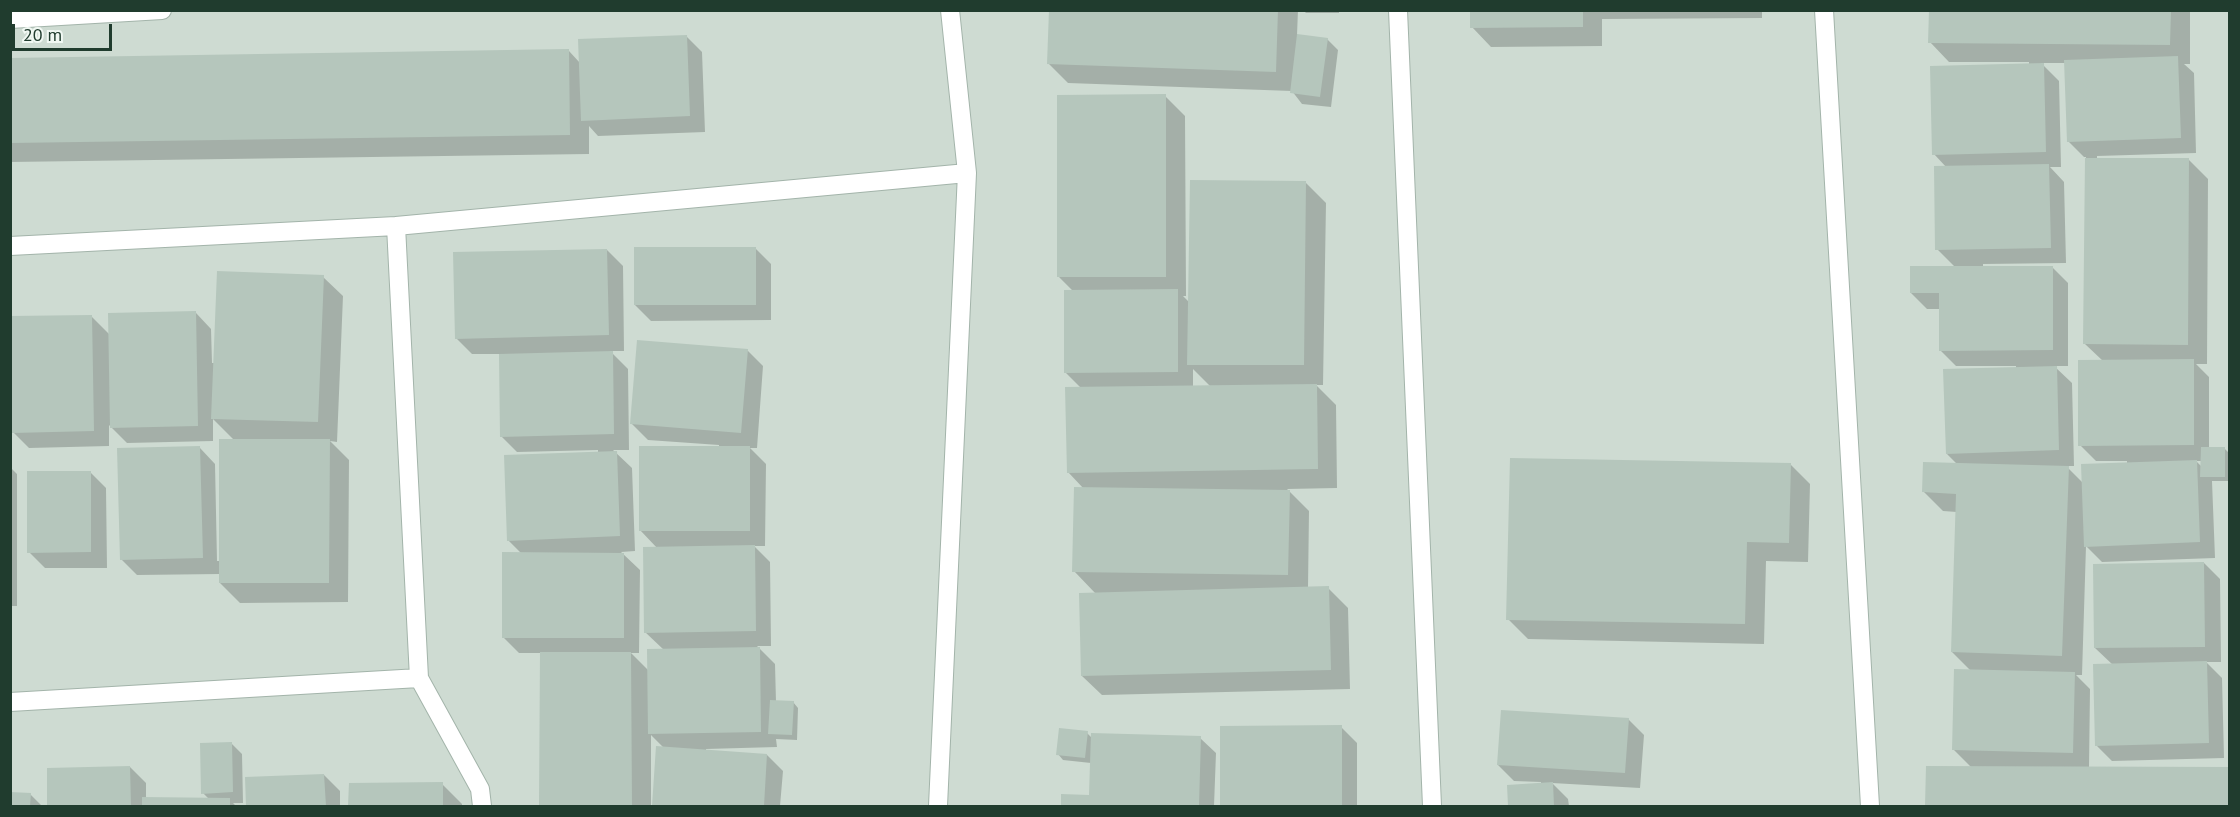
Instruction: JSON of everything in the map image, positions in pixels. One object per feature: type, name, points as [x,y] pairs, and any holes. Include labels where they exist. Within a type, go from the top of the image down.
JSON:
[{"type":"street","points":[[10,19],[162,10]]},
{"type":"street","points":[[938,807],[966,173],[950,10]]},
{"type":"street","points":[[1398,10],[1432,807]]},
{"type":"street","points":[[1824,10],[1870,807]]},
{"type":"street","points":[[10,246],[396,226],[966,173]]},
{"type":"street","points":[[396,226],[418,678],[480,789],[482,807]]},
{"type":"street","points":[[10,702],[418,678]]},
{"type":"shaded area","points":[[11,11],[2229,11],[2229,806],[11,806]]},
{"type":"building","points":[[1049,10],[1278,10],[1276,72],[1047,64]]},
{"type":"building","points":[[1470,10],[1583,10],[1583,27],[1470,28]]},
{"type":"building","points":[[1929,10],[2171,10],[2170,45],[1928,43]]},
{"type":"building","points":[[1297,34],[1328,38],[1320,97],[1290,93]]},
{"type":"building","points":[[687,35],[690,116],[581,121],[578,39]]},
{"type":"building","points":[[569,49],[570,135],[10,143],[10,58]]},
{"type":"building","points":[[2178,56],[2181,138],[2067,142],[2064,60]]},
{"type":"building","points":[[2044,63],[2046,152],[1932,155],[1930,66]]},
{"type":"building","points":[[1166,94],[1166,277],[1057,277],[1057,95]]},
{"type":"building","points":[[2085,158],[2189,158],[2188,345],[2083,344]]},
{"type":"building","points":[[2049,164],[2051,248],[1935,250],[1934,166]]},
{"type":"building","points":[[1190,180],[1306,181],[1304,365],[1187,365]]},
{"type":"building","points":[[634,247],[756,247],[756,305],[634,305]]},
{"type":"building","points":[[607,249],[609,335],[455,339],[453,252]]},
{"type":"building","points":[[1910,266],[2053,266],[2053,350],[1939,351],[1939,293],[1910,293]]},
{"type":"building","points":[[217,271],[324,275],[318,422],[211,419]]},
{"type":"building","points":[[1178,289],[1178,372],[1064,373],[1064,290]]},
{"type":"building","points":[[196,311],[198,426],[110,428],[108,313]]},
{"type":"building","points":[[92,315],[94,431],[12,433],[10,316]]},
{"type":"building","points":[[637,340],[748,349],[741,433],[630,424]]},
{"type":"building","points":[[613,351],[614,434],[500,437],[499,354]]},
{"type":"building","points":[[2194,359],[2194,445],[2078,446],[2078,360]]},
{"type":"building","points":[[2057,366],[2059,450],[1946,454],[1943,369]]},
{"type":"building","points":[[1317,384],[1318,469],[1067,473],[1065,387]]},
{"type":"building","points":[[219,439],[330,439],[329,583],[219,583]]},
{"type":"building","points":[[200,446],[203,558],[120,560],[117,448]]},
{"type":"building","points":[[639,446],[750,446],[750,531],[639,531]]},
{"type":"building","points":[[2201,447],[2225,447],[2225,477],[2200,477]]},
{"type":"building","points":[[617,451],[620,536],[507,541],[504,455]]},
{"type":"building","points":[[1510,458],[1791,463],[1789,543],[1747,542],[1745,624],[1506,620]]},
{"type":"building","points":[[2197,460],[2200,542],[2084,547],[2081,464]]},
{"type":"building","points":[[1923,462],[2069,466],[2062,656],[1951,652],[1956,494],[1922,492]]},
{"type":"building","points":[[27,471],[91,471],[91,552],[27,553]]},
{"type":"building","points":[[1074,487],[1290,490],[1288,575],[1072,572]]},
{"type":"building","points":[[755,545],[756,631],[644,633],[643,547]]},
{"type":"building","points":[[502,552],[624,553],[624,638],[502,638]]},
{"type":"building","points":[[2204,562],[2205,647],[2094,648],[2093,564]]},
{"type":"building","points":[[1329,586],[1331,670],[1081,676],[1079,593]]},
{"type":"building","points":[[760,647],[761,732],[648,734],[647,649]]},
{"type":"building","points":[[540,652],[631,652],[632,806],[539,806]]},
{"type":"building","points":[[2207,661],[2209,743],[2095,746],[2093,664]]},
{"type":"building","points":[[1954,669],[2075,672],[2073,753],[1952,750]]},
{"type":"building","points":[[770,700],[794,701],[792,735],[768,734]]},
{"type":"building","points":[[1501,710],[1629,718],[1625,773],[1497,765]]},
{"type":"building","points":[[1342,725],[1342,806],[1220,806],[1220,726]]},
{"type":"building","points":[[1059,728],[1088,731],[1085,758],[1056,755]]},
{"type":"building","points":[[1091,733],[1201,736],[1199,806],[1061,806],[1061,794],[1089,795]]},
{"type":"building","points":[[232,742],[233,792],[201,794],[200,743]]},
{"type":"building","points":[[656,746],[767,754],[764,806],[652,806]]},
{"type":"building","points":[[130,766],[131,806],[47,806],[47,768]]},
{"type":"building","points":[[1926,766],[2230,767],[2230,806],[1925,806]]},
{"type":"building","points":[[324,774],[326,806],[246,806],[245,777]]},
{"type":"building","points":[[443,782],[443,806],[348,806],[349,783]]},
{"type":"building","points":[[1553,782],[1554,806],[1508,806],[1507,785]]},
{"type":"building","points":[[10,792],[31,793],[30,806],[10,806]]},
{"type":"building","points":[[142,797],[230,798],[230,806],[142,806]]}]
